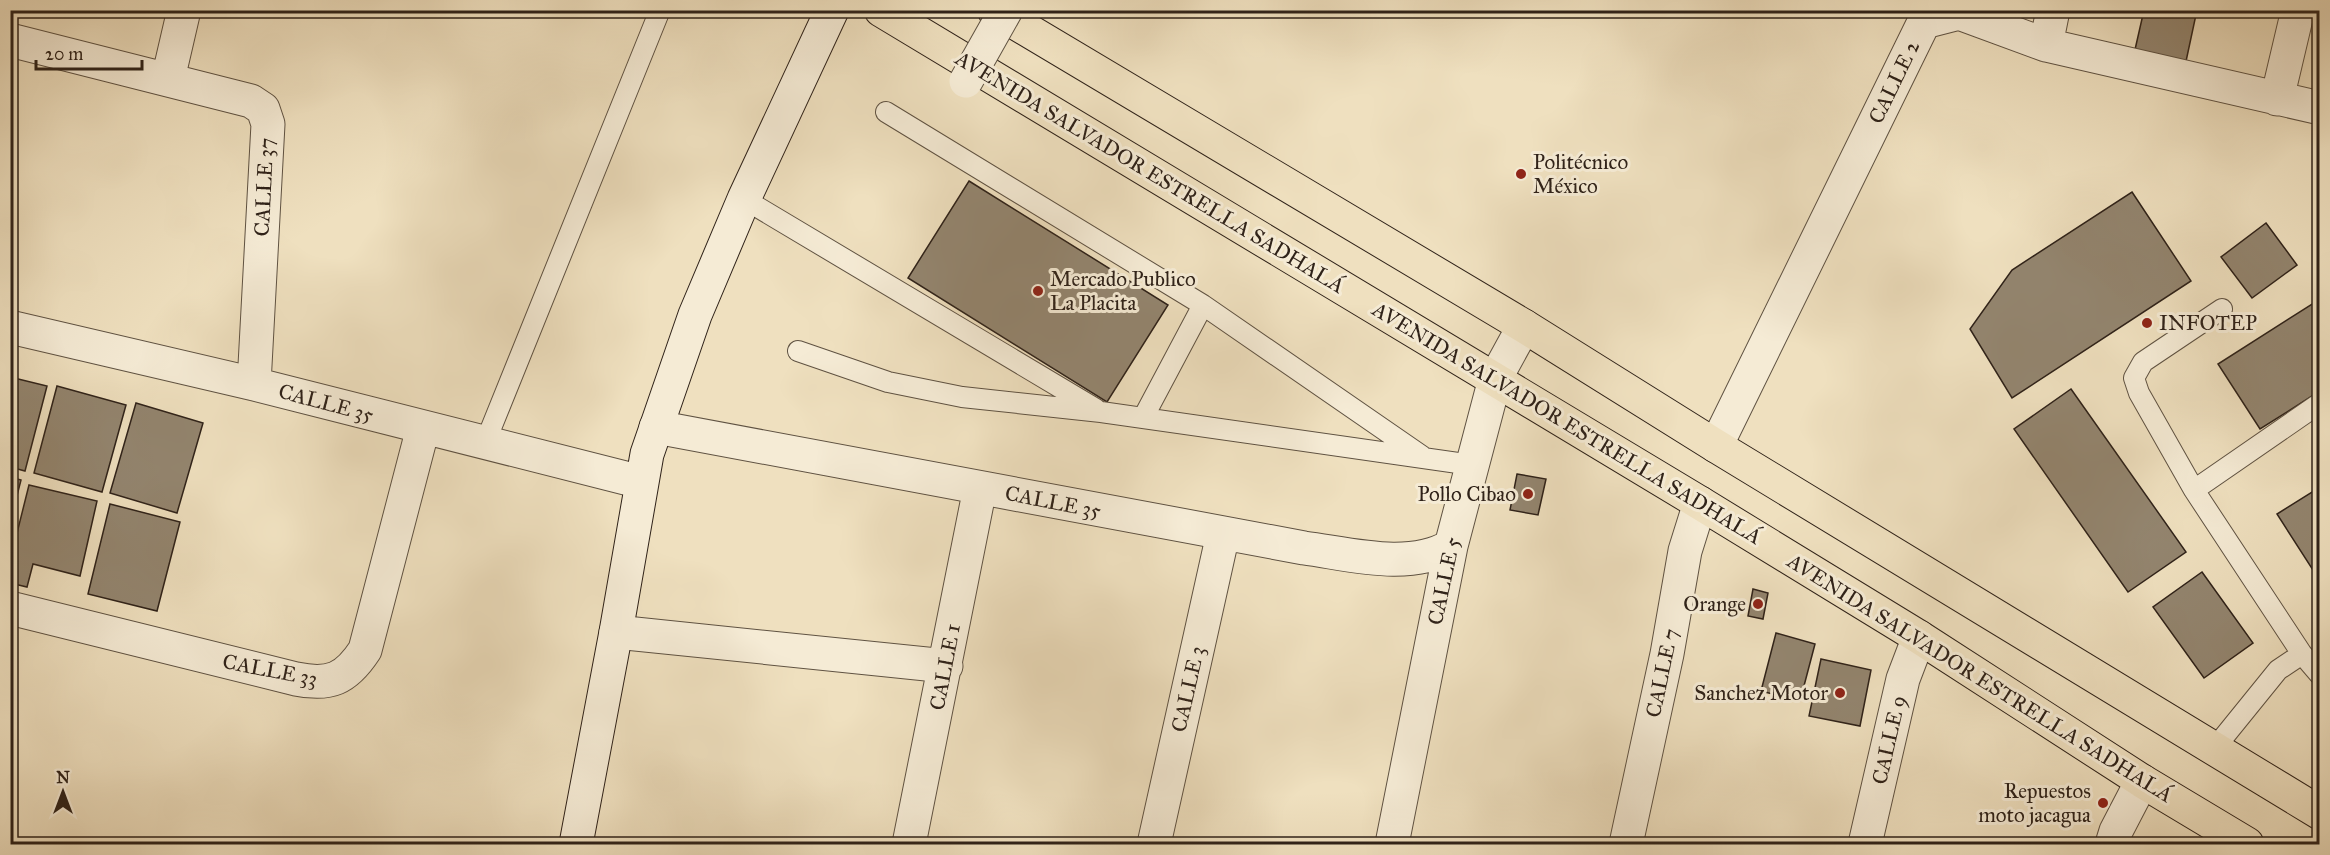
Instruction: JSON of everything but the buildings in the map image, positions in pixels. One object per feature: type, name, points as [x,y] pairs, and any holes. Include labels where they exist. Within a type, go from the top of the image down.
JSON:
[{"type":"highway","name":"AVENIDA SALVADOR ESTRELLA SADHALÁ","points":[[881,10],[1700,503],[1919,637],[2142,781],[2247,844]]},
{"type":"highway","points":[[994,10],[1524,326],[1716,446],[2319,813]]},
{"type":"street","points":[[168,79],[184,10]]},
{"type":"street","points":[[576,844],[641,483],[656,427],[695,315],[744,199],[832,10]]},
{"type":"street","points":[[966,81],[1006,10]]},
{"type":"street","points":[[2046,45],[2053,10]]},
{"type":"street","points":[[2277,99],[2298,10]]},
{"type":"street","name":"CALLE 2","points":[[1716,446],[1924,22],[1959,13],[2046,45],[2319,108]]},
{"type":"street","name":"CALLE 37","points":[[10,40],[251,101],[263,110],[268,124],[254,384]]},
{"type":"street","name":"CALLE 5","points":[[1392,844],[1451,546],[1495,379],[1524,326]]},
{"type":"street","name":"CALLE 35","points":[[10,327],[254,384],[641,483]]},
{"type":"street","name":"CALLE 35","points":[[656,427],[1304,548],[1392,559],[1431,556],[1451,546]]},
{"type":"street","name":"CALLE 33","points":[[10,608],[296,679],[315,683],[336,679],[353,668],[365,650],[423,428]]},
{"type":"street","name":"CALLE 1","points":[[909,844],[980,488]]},
{"type":"street","name":"CALLE 7","points":[[1626,844],[1667,654],[1685,551],[1700,503]]},
{"type":"street","name":"CALLE 3","points":[[1154,844],[1223,534]]},
{"type":"street","points":[[616,632],[946,666]]},
{"type":"street","name":"CALLE 9","points":[[1865,844],[1903,679],[1919,637]]},
{"type":"street","points":[[2112,844],[2116,831],[2142,781]]},
{"type":"lane","points":[[485,443],[660,10]]},
{"type":"lane","points":[[886,112],[1203,305],[1426,458]]},
{"type":"lane","points":[[744,199],[1101,412]]},
{"type":"lane","points":[[1143,418],[1203,305]]},
{"type":"lane","points":[[2222,309],[2143,362],[2134,378],[2139,393],[2194,490],[2302,654],[2319,675]]},
{"type":"lane","points":[[798,351],[888,382],[952,395],[1101,412],[1472,465]]},
{"type":"lane","points":[[2194,490],[2319,403]]},
{"type":"lane","points":[[2214,749],[2278,670],[2302,654]]},
{"type":"place","name":"Politécnico México","points":[[1521,174]]},
{"type":"place","name":"Mercado Publico La Placita","points":[[1038,291]]},
{"type":"place","name":"INFOTEP","points":[[2147,323]]},
{"type":"place","name":"Pollo Cibao","points":[[1528,494]]},
{"type":"place","name":"Orange","points":[[1758,604]]},
{"type":"place","name":"Sanchez Motor","points":[[1840,693]]},
{"type":"place","name":"Repuestos moto jacagua","points":[[2103,803]]}]
